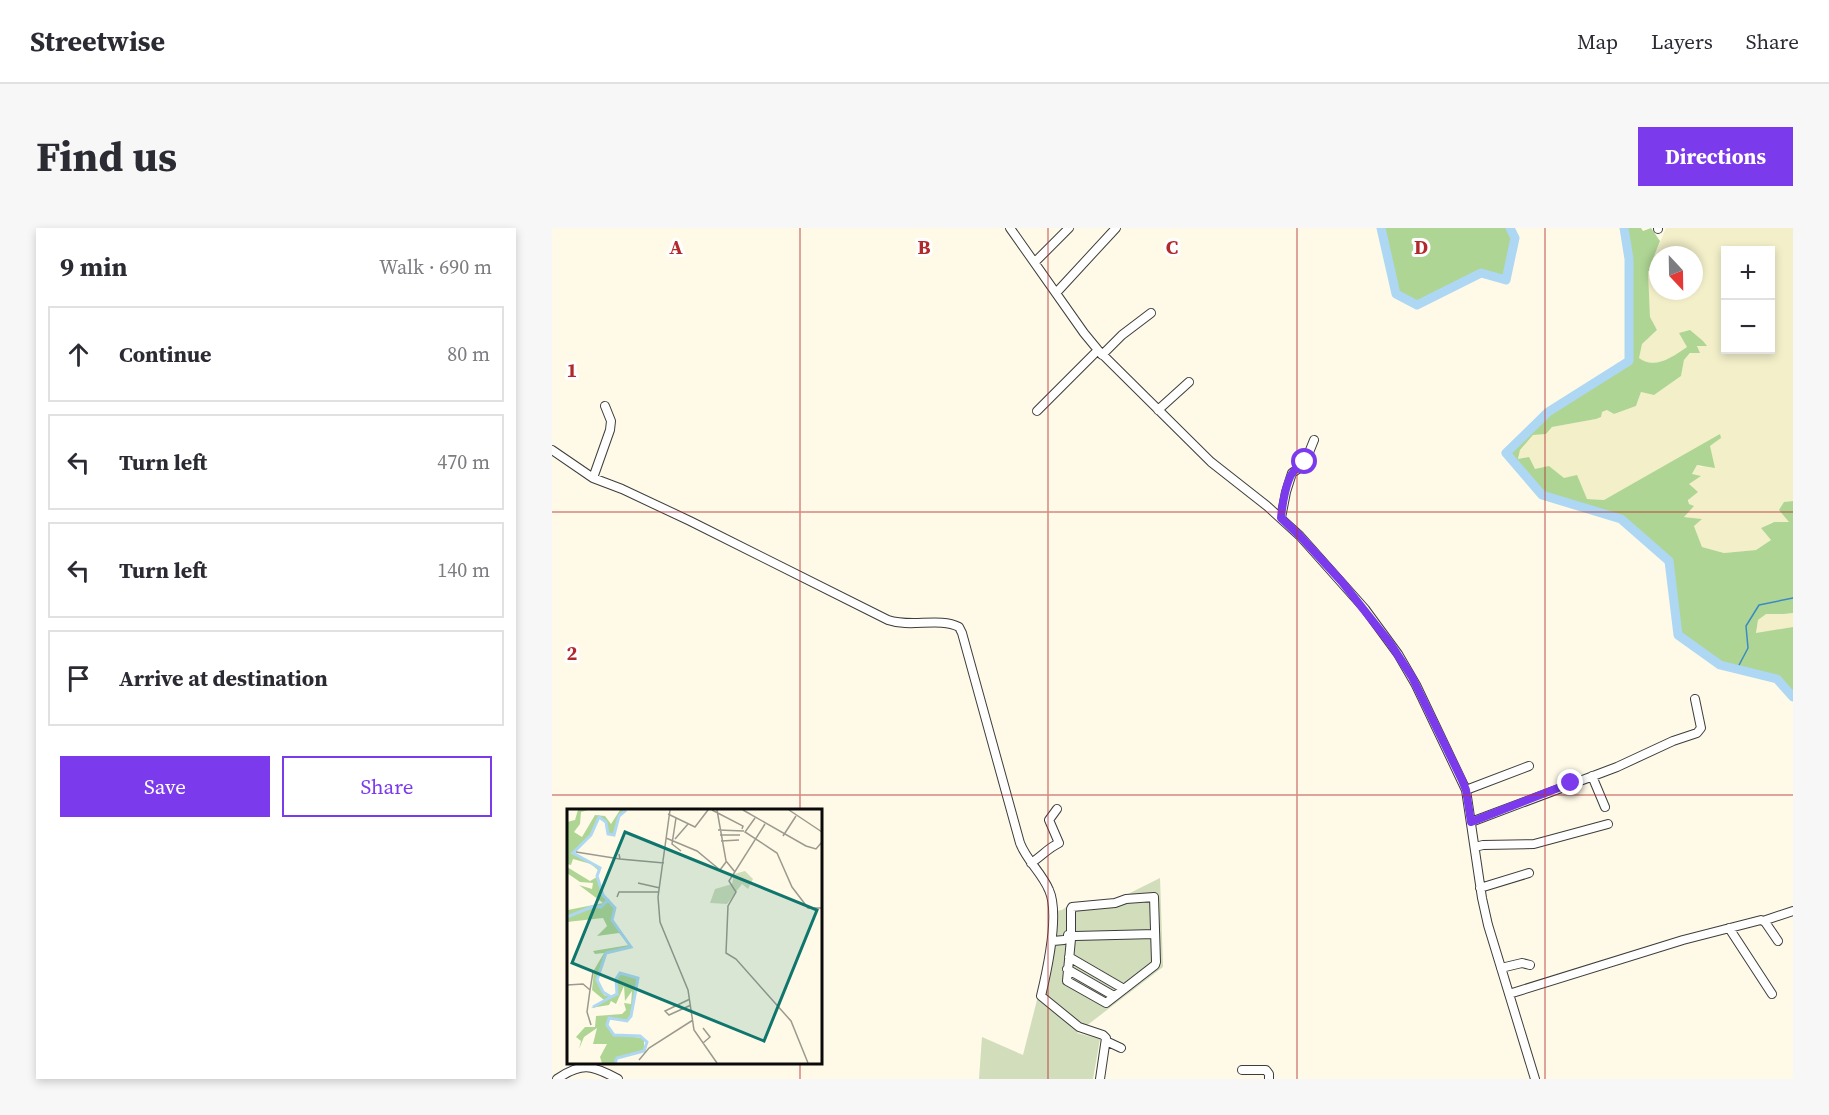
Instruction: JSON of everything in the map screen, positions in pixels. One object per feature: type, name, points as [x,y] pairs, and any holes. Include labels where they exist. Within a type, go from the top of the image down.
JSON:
[{"type":"street","points":[[1010,228],[1100,352],[1211,462],[1281,518],[1306,543],[1348,589],[1390,643],[1412,677],[1466,790],[1480,888],[1488,925],[1535,1079]]},
{"type":"street","points":[[1035,262],[1070,228]]},
{"type":"street","points":[[1056,293],[1116,228]]},
{"type":"street","points":[[1037,411],[1100,352],[1151,313]]},
{"type":"street","points":[[1158,410],[1189,382]]},
{"type":"street","points":[[593,478],[610,430],[611,421],[605,406]]},
{"type":"street","points":[[1281,518],[1292,473],[1304,465],[1314,441]]},
{"type":"street","points":[[552,450],[593,478],[690,521],[888,620],[904,624],[948,624],[958,627],[962,633],[1014,825],[1024,854],[1049,890],[1052,900],[1052,938],[1041,996],[1079,1027],[1103,1035],[1106,1041],[1100,1079]]},
{"type":"street","points":[[1471,822],[1697,733],[1701,728],[1695,699]]},
{"type":"street","points":[[1466,790],[1529,766]]},
{"type":"street","points":[[1592,776],[1605,807]]},
{"type":"street","points":[[1031,863],[1045,854],[1048,848],[1059,843],[1049,820],[1057,809]]},
{"type":"street","points":[[1474,847],[1534,844],[1608,824]]},
{"type":"street","points":[[1480,888],[1529,873]]},
{"type":"street","points":[[1153,897],[1155,934],[1156,963],[1105,1003],[1067,981],[1068,937],[1071,909],[1074,906],[1153,897]]},
{"type":"street","points":[[1509,994],[1649,950],[1763,921],[1793,911]]},
{"type":"street","points":[[1763,921],[1778,941]]},
{"type":"street","points":[[1729,928],[1772,994]]},
{"type":"street","points":[[1052,938],[1155,934]]},
{"type":"street","points":[[1069,957],[1124,989]]},
{"type":"street","points":[[1501,968],[1522,963],[1530,965]]},
{"type":"street","points":[[1106,1041],[1120,1048]]},
{"type":"street","points":[[556,1079],[581,1066],[594,1068],[618,1079]]},
{"type":"street","points":[[1242,1070],[1266,1070],[1269,1079]]},
{"type":"shaded area","points":[[1666,228],[1793,228],[1793,501],[1784,502],[1790,522],[1772,522],[1761,528],[1771,540],[1756,550],[1724,553],[1702,547],[1694,525],[1702,519],[1684,517],[1693,506],[1689,504],[1688,484],[1700,476],[1692,475],[1697,465],[1702,467],[1710,446],[1721,438],[1604,500],[1587,499],[1549,467],[1535,470],[1518,459],[1520,450],[1533,435],[1546,434],[1552,427],[1596,419],[1602,412],[1608,410],[1614,414],[1636,406],[1641,392],[1654,395],[1681,376],[1684,360],[1703,341],[1657,363],[1644,362],[1638,358],[1642,344],[1657,330],[1650,318],[1649,300],[1703,300],[1703,246],[1658,246]]},
{"type":"shaded area","points":[[1766,613],[1793,613],[1793,627],[1756,634],[1758,620]]},
{"type":"green space","points":[[1381,228],[1510,228],[1515,238],[1506,280],[1485,274],[1417,305],[1396,294]]},
{"type":"green space","points":[[1623,228],[1641,228],[1643,231],[1651,228],[1660,241],[1658,246],[1649,246],[1648,271],[1650,317],[1657,330],[1642,344],[1639,358],[1651,363],[1669,358],[1687,347],[1679,333],[1690,330],[1707,346],[1697,346],[1700,353],[1690,353],[1684,360],[1681,376],[1654,395],[1641,392],[1636,406],[1614,414],[1607,410],[1596,419],[1552,427],[1546,434],[1533,435],[1520,450],[1518,459],[1529,457],[1535,469],[1549,466],[1564,478],[1577,475],[1587,499],[1604,500],[1720,434],[1721,438],[1710,446],[1715,468],[1697,465],[1692,474],[1701,476],[1689,484],[1698,492],[1688,500],[1689,504],[1694,506],[1684,517],[1702,519],[1694,526],[1702,547],[1724,553],[1756,550],[1771,540],[1761,528],[1774,522],[1789,522],[1779,510],[1784,502],[1793,501],[1793,613],[1766,614],[1758,620],[1756,633],[1793,627],[1793,698],[1777,679],[1720,665],[1678,635],[1669,560],[1621,519],[1542,495],[1506,453],[1548,412],[1628,361],[1629,259]]},
{"type":"green space","points":[[1160,878],[1163,967],[1077,1033],[1100,1039],[1093,1079],[979,1079],[982,1037],[1023,1055],[1056,911],[1074,902],[1114,901]]},
{"type":"waterway","points":[[1381,228],[1396,294],[1417,305],[1481,273],[1506,280],[1515,238],[1510,228]]},
{"type":"waterway","points":[[1624,228],[1629,259],[1629,361],[1548,412],[1506,453],[1542,495],[1621,519],[1669,561],[1678,635],[1720,665],[1777,679],[1793,697]]},
{"type":"waterway","points":[[1737,669],[1748,648],[1746,626],[1759,605],[1793,598]]},
{"type":"route","points":[[1305,462],[1302,467],[1292,473],[1281,518],[1354,596],[1398,654],[1416,685],[1462,780],[1466,790],[1471,822],[1571,783]]}]
